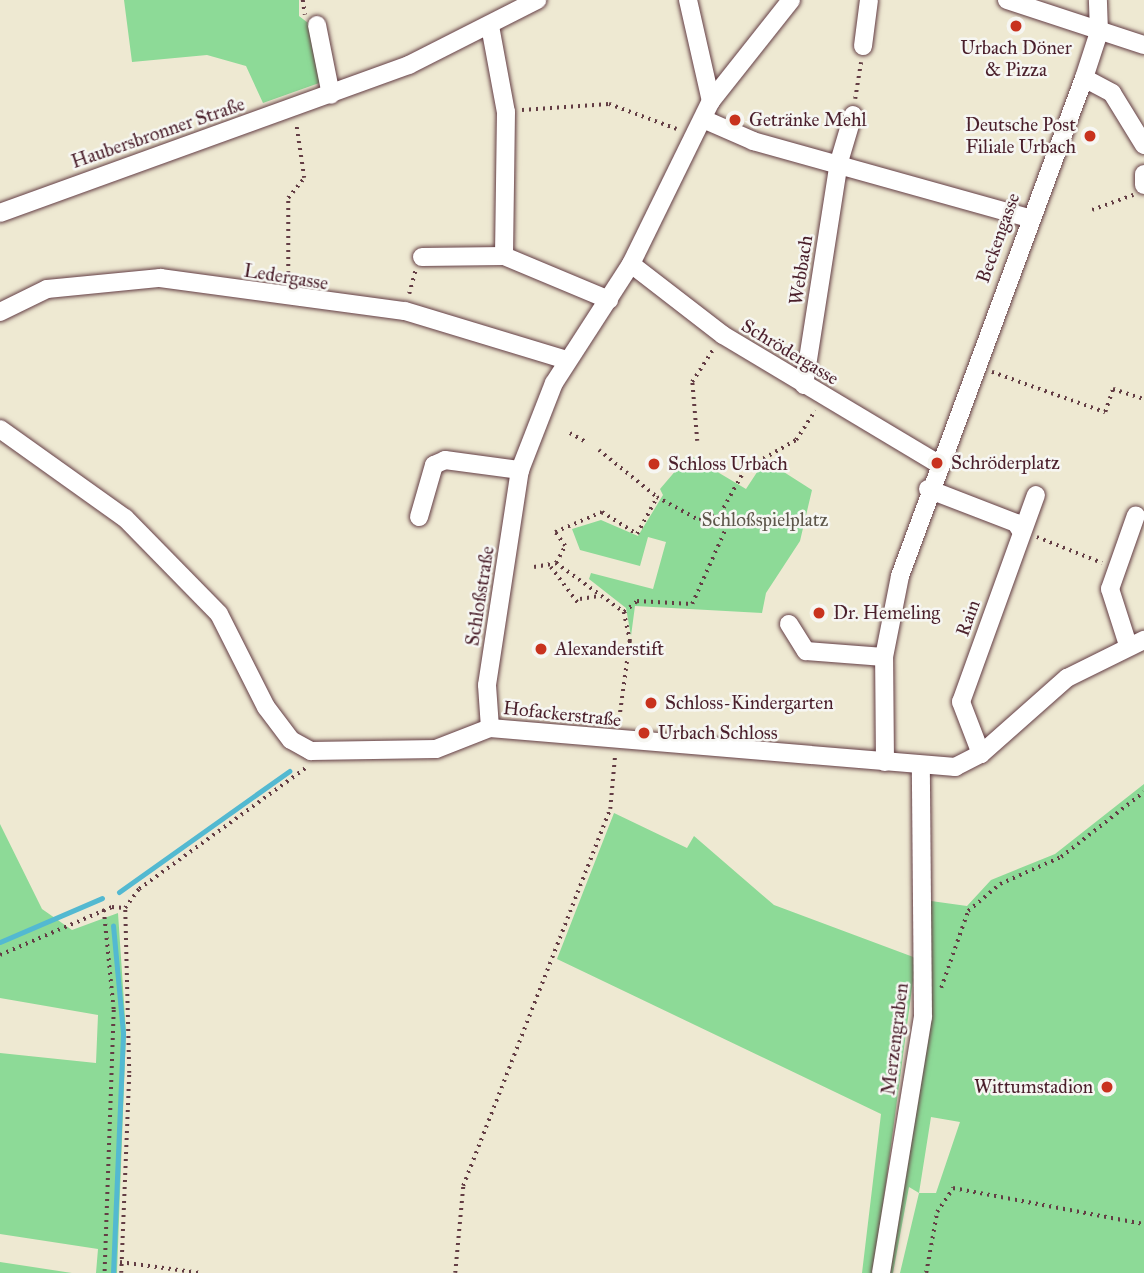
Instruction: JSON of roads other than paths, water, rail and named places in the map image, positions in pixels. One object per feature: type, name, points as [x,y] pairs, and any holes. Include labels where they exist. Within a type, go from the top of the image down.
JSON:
[{"type":"street","name":"Haubersbronner Straße","points":[[0,213],[331,95],[490,26],[537,0]]},
{"type":"street","points":[[688,0],[711,101]]},
{"type":"street","name":"Schloßstraße","points":[[490,727],[487,685],[520,470],[566,360],[631,264],[711,101],[791,0]]},
{"type":"street","points":[[863,46],[869,0]]},
{"type":"street","points":[[1007,0],[1144,45]]},
{"type":"street","name":"Beckengasse","points":[[885,762],[884,657],[900,576],[937,463],[1028,218],[1084,78],[1099,32],[1098,0]]},
{"type":"street","points":[[317,25],[331,95]]},
{"type":"street","points":[[490,26],[506,112],[504,256]]},
{"type":"street","points":[[1084,78],[1112,93],[1144,145]]},
{"type":"street","name":"Webbach","points":[[804,385],[839,162],[853,115]]},
{"type":"street","points":[[703,119],[753,141],[839,162],[1028,218]]},
{"type":"street","points":[[1144,174],[1144,187]]},
{"type":"street","points":[[422,257],[504,256],[609,300]]},
{"type":"street","name":"Schrödergasse","points":[[631,264],[723,335],[937,463]]},
{"type":"street","name":"Ledergasse","points":[[0,312],[47,289],[114,279],[160,278],[285,298],[405,311],[566,360]]},
{"type":"street","name":"Hofackerstraße","points":[[0,429],[125,517],[191,585],[219,614],[281,729],[312,751],[436,750],[490,727],[616,741],[955,767],[981,754],[1067,678],[1136,642]]},
{"type":"street","points":[[419,517],[434,465],[446,460],[520,470]]},
{"type":"street","points":[[928,489],[1017,523],[1021,531]]},
{"type":"street","name":"Rain","points":[[981,754],[961,702],[1036,495]]},
{"type":"street","points":[[1136,515],[1110,589],[1136,642]]},
{"type":"street","points":[[789,624],[806,651],[884,657]]},
{"type":"street","name":"Merzengraben","points":[[881,1273],[923,1017],[921,766]]},
{"type":"waterway","points":[[119,892],[289,771]]},
{"type":"waterway","points":[[0,942],[102,898]]},
{"type":"waterway","points":[[113,925],[123,1033],[113,1273]]},
{"type":"place","name":"Urbach Döner & Pizza","points":[[1016,26]]},
{"type":"place","name":"Getränke Mehl","points":[[735,120]]},
{"type":"place","name":"Deutsche Post Filiale Urbach","points":[[1090,136]]},
{"type":"place","name":"Schröderplatz","points":[[937,463]]},
{"type":"place","name":"Schloss Urbach","points":[[654,464]]},
{"type":"place","name":"Dr. Hemeling","points":[[819,613]]},
{"type":"place","name":"Alexanderstift","points":[[541,649]]},
{"type":"place","name":"Schloss-Kindergarten","points":[[651,703]]},
{"type":"place","name":"Urbach Schloss","points":[[644,733]]},
{"type":"place","name":"Wittumstadion","points":[[1107,1087]]},
{"type":"park label","name":"Schloßspielplatz","points":[[765,520]]}]
